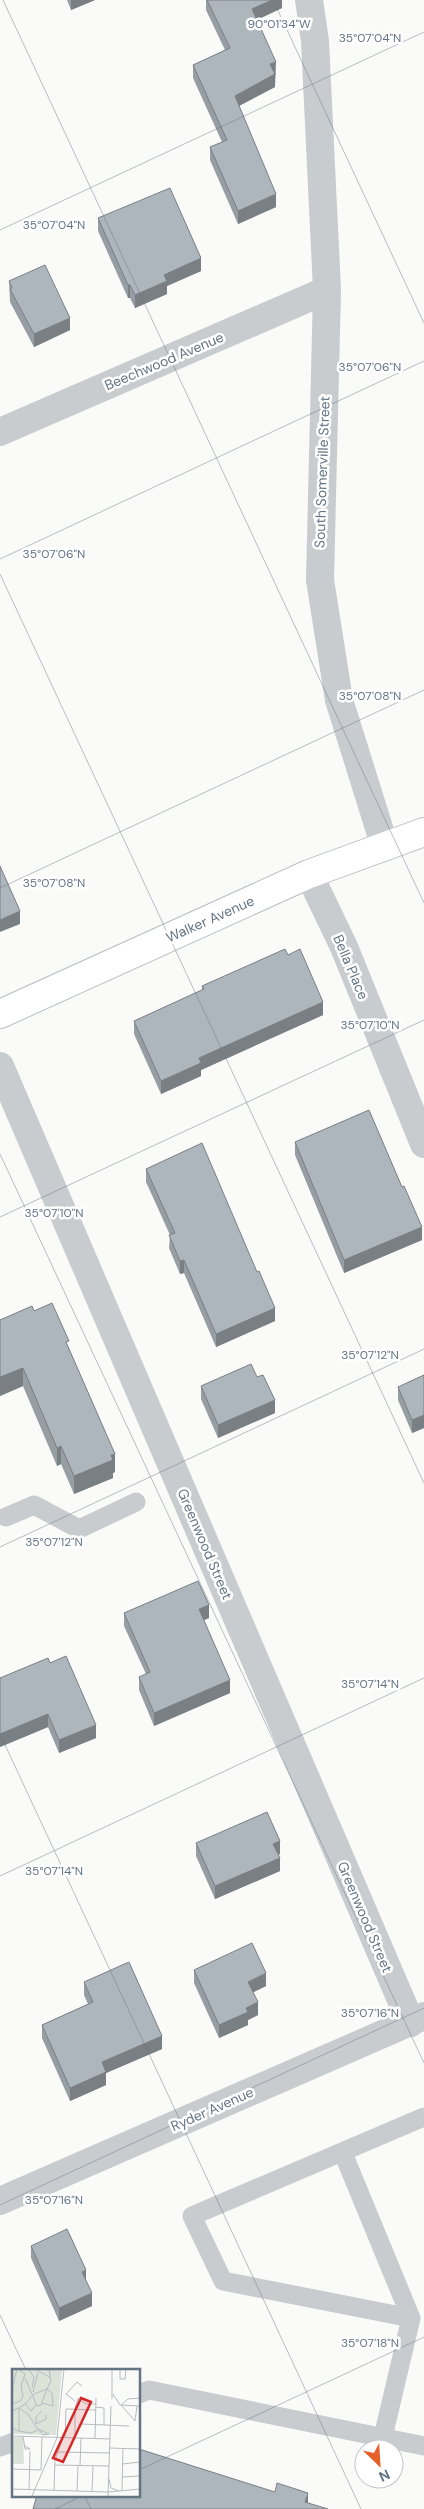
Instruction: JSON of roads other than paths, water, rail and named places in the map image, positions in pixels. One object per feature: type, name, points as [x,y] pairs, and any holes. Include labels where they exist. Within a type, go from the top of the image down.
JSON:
[{"type":"street","name":"South Somerville Street","points":[[309,0],[316,41],[327,290],[320,580],[339,700],[385,847]]},
{"type":"street","name":"Beechwood Avenue","points":[[0,432],[327,290]]},
{"type":"street","name":"Walker Avenue","points":[[0,1014],[309,874],[424,832]]},
{"type":"street","name":"Bella Place","points":[[309,874],[344,947],[424,1144]]},
{"type":"street","name":"Greenwood Street","points":[[0,1066],[421,2018]]},
{"type":"street","name":"Ryder Avenue","points":[[0,2201],[421,2018]]},
{"type":"lane","points":[[2,1513],[34,1505],[79,1529],[136,1502]]},
{"type":"lane","points":[[411,2318],[223,2281],[192,2216],[424,2117]]},
{"type":"lane","points":[[343,2152],[411,2318],[383,2437]]},
{"type":"lane","points":[[140,2394],[149,2390],[424,2446]]},
{"type":"lane","points":[[0,2447],[12,2443]]}]
